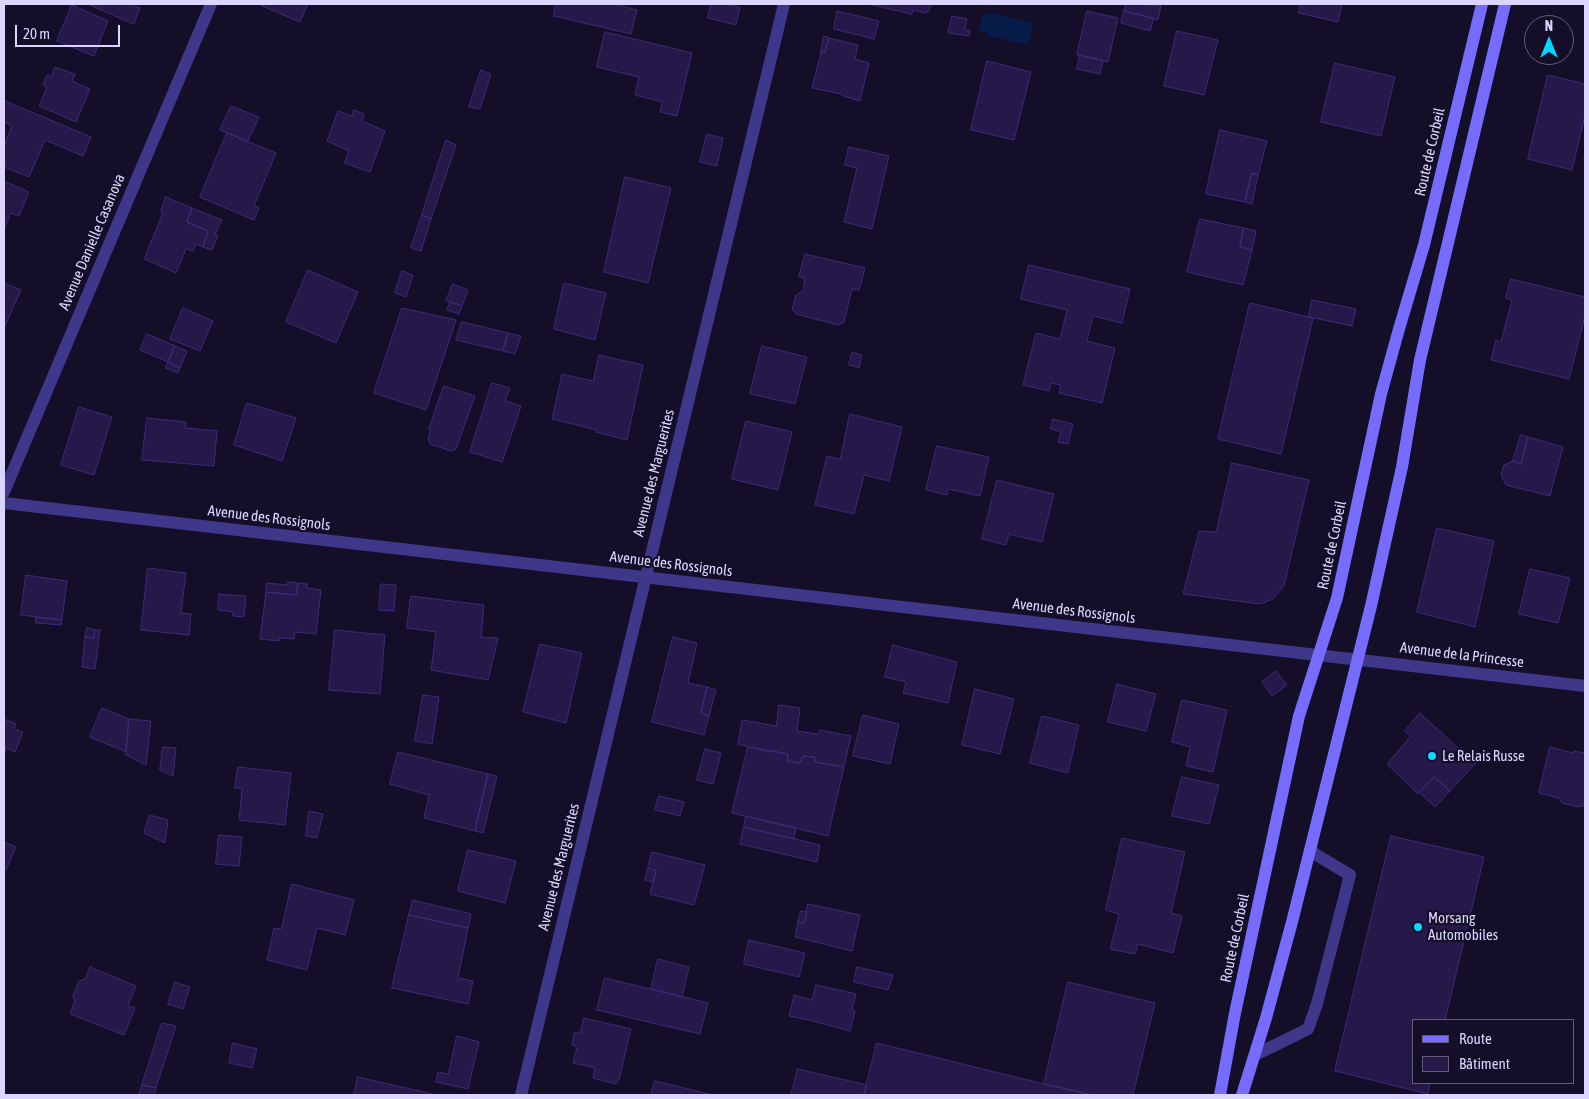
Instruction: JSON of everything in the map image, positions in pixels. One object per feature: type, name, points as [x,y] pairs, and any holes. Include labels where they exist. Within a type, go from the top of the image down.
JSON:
[{"type":"main road","name":"Route de Corbeil","points":[[1220,1095],[1235,1012],[1299,716],[1337,598],[1382,394],[1424,245],[1482,4]]},
{"type":"main road","points":[[1242,1095],[1271,998],[1358,659],[1402,467],[1420,360],[1505,4]]},
{"type":"street","name":"Avenue Danielle Casanova","points":[[4,492],[211,4]]},
{"type":"street","name":"Avenue des Marguerites","points":[[521,1095],[784,4]]},
{"type":"street","name":"Avenue des Rossignols","points":[[4,503],[1335,656]]},
{"type":"street","name":"Avenue de la Princesse","points":[[1335,656],[1585,686]]},
{"type":"street","points":[[1255,1055],[1308,1029],[1318,1004],[1350,875],[1310,851]]},
{"type":"water","points":[[983,13],[990,15],[991,13],[1034,23],[1028,45],[985,35],[986,32],[979,31]]},
{"type":"building","points":[[88,4],[135,4],[134,6],[140,8],[134,24]]},
{"type":"building","points":[[263,4],[308,4],[300,22],[262,6]]},
{"type":"building","points":[[556,4],[614,4],[637,10],[631,34],[554,16]]},
{"type":"building","points":[[711,4],[727,4],[740,7],[736,25],[708,18]]},
{"type":"building","points":[[869,4],[931,4],[929,11],[925,13],[913,10],[912,14]]},
{"type":"building","points":[[1126,4],[1161,5],[1158,20],[1124,11]]},
{"type":"building","points":[[1301,4],[1342,4],[1338,22],[1299,13]]},
{"type":"building","points":[[72,5],[108,21],[94,56],[57,41]]},
{"type":"building","points":[[837,11],[879,21],[874,39],[834,29]]},
{"type":"building","points":[[1087,11],[1118,18],[1108,62],[1077,55]]},
{"type":"building","points":[[1124,11],[1154,18],[1150,31],[1121,23]]},
{"type":"building","points":[[952,16],[967,19],[965,30],[970,31],[969,36],[948,33]]},
{"type":"building","points":[[1177,31],[1218,40],[1204,95],[1164,86]]},
{"type":"building","points":[[605,32],[692,53],[677,116],[660,112],[662,102],[635,95],[639,77],[597,67]]},
{"type":"building","points":[[824,36],[829,38],[825,52],[821,52]]},
{"type":"building","points":[[829,38],[858,45],[855,59],[869,63],[860,101],[841,94],[812,88],[821,52],[825,52]]},
{"type":"building","points":[[1080,55],[1103,60],[1100,74],[1077,69]]},
{"type":"building","points":[[987,61],[1031,72],[1014,140],[971,130]]},
{"type":"building","points":[[1335,63],[1395,77],[1381,136],[1321,122]]},
{"type":"building","points":[[55,67],[75,74],[72,81],[90,89],[76,122],[39,106],[47,87],[43,85],[47,75],[51,77]]},
{"type":"building","points":[[481,70],[491,74],[480,109],[469,107]]},
{"type":"building","points":[[1548,75],[1585,84],[1585,115],[1572,170],[1528,159]]},
{"type":"building","points":[[5,101],[91,137],[83,156],[45,140],[29,177],[4,167],[4,146],[12,126],[4,122]]},
{"type":"building","points":[[231,106],[259,117],[248,141],[220,130]]},
{"type":"building","points":[[354,110],[364,114],[362,121],[385,131],[370,172],[344,163],[349,151],[327,141],[338,111],[352,116]]},
{"type":"building","points":[[1220,130],[1267,141],[1258,175],[1252,173],[1245,202],[1206,194]]},
{"type":"building","points":[[227,133],[276,153],[254,206],[259,208],[254,220],[200,197]]},
{"type":"building","points":[[707,134],[723,138],[717,166],[700,162]]},
{"type":"building","points":[[446,140],[456,145],[431,219],[422,215]]},
{"type":"building","points":[[849,147],[889,156],[872,229],[844,222],[857,168],[845,165]]},
{"type":"building","points":[[1252,173],[1258,175],[1252,204],[1245,202]]},
{"type":"building","points":[[625,177],[671,188],[648,283],[604,272]]},
{"type":"building","points":[[4,181],[29,192],[19,216],[11,213],[4,229]]},
{"type":"building","points":[[166,197],[192,208],[187,222],[208,231],[203,247],[196,244],[193,251],[186,249],[176,273],[144,259],[163,213],[161,211]]},
{"type":"building","points":[[192,208],[222,220],[215,234],[218,236],[212,250],[203,247],[208,231],[187,222]]},
{"type":"building","points":[[422,215],[431,219],[421,251],[411,248]]},
{"type":"building","points":[[1200,219],[1244,228],[1240,247],[1252,250],[1243,285],[1187,272]]},
{"type":"building","points":[[1244,228],[1256,231],[1252,250],[1240,247]]},
{"type":"building","points":[[805,254],[865,268],[859,290],[852,289],[844,322],[838,325],[796,314],[792,309],[796,295],[803,291],[805,278],[799,277]]},
{"type":"building","points":[[1029,265],[1130,289],[1122,323],[1093,316],[1087,341],[1115,348],[1102,403],[1059,393],[1061,385],[1051,383],[1049,391],[1023,385],[1036,333],[1060,339],[1067,310],[1021,299]]},
{"type":"building","points":[[308,270],[358,292],[336,343],[286,322]]},
{"type":"building","points":[[402,271],[413,275],[406,297],[395,293]]},
{"type":"building","points":[[1511,279],[1585,297],[1585,315],[1569,379],[1491,360],[1496,340],[1501,342],[1512,300],[1506,298]]},
{"type":"building","points":[[4,283],[21,290],[4,328]]},
{"type":"building","points":[[564,283],[606,293],[595,340],[554,329]]},
{"type":"building","points":[[453,284],[468,290],[462,306],[446,301]]},
{"type":"building","points":[[1312,300],[1356,309],[1352,326],[1309,317]]},
{"type":"building","points":[[451,301],[462,306],[459,314],[447,310]]},
{"type":"building","points":[[1250,303],[1313,318],[1281,454],[1218,439]]},
{"type":"building","points":[[183,308],[213,321],[200,351],[170,339]]},
{"type":"building","points":[[402,308],[456,320],[426,410],[374,393]]},
{"type":"building","points":[[462,322],[508,333],[503,351],[456,340]]},
{"type":"building","points":[[508,333],[521,336],[515,354],[503,351]]},
{"type":"building","points":[[147,334],[175,346],[168,362],[140,350]]},
{"type":"building","points":[[175,346],[187,351],[180,368],[168,362]]},
{"type":"building","points":[[762,346],[807,357],[795,404],[750,394]]},
{"type":"building","points":[[852,352],[862,355],[859,368],[849,365]]},
{"type":"building","points":[[599,355],[643,365],[627,440],[596,432],[597,430],[552,419],[562,374],[593,381]]},
{"type":"building","points":[[168,362],[180,368],[178,373],[166,368]]},
{"type":"building","points":[[492,383],[510,388],[505,401],[521,406],[502,462],[470,452]]},
{"type":"building","points":[[444,386],[475,396],[456,449],[451,451],[430,444],[428,439],[431,429],[429,429]]},
{"type":"building","points":[[247,403],[296,418],[282,461],[234,445]]},
{"type":"building","points":[[79,407],[112,417],[94,475],[61,465]]},
{"type":"building","points":[[850,414],[902,427],[889,481],[864,475],[854,514],[815,505],[827,456],[840,459]]},
{"type":"building","points":[[147,418],[186,422],[186,428],[217,431],[214,466],[142,460]]},
{"type":"building","points":[[1053,419],[1073,424],[1068,444],[1058,442],[1061,432],[1051,429]]},
{"type":"building","points":[[746,421],[792,432],[778,490],[732,479]]},
{"type":"building","points":[[1521,435],[1528,437],[1521,464],[1513,461]]},
{"type":"building","points":[[1528,437],[1563,447],[1550,496],[1506,485],[1501,475],[1504,465],[1513,461],[1521,464]]},
{"type":"building","points":[[937,446],[989,457],[980,496],[948,489],[947,495],[926,490]]},
{"type":"building","points":[[1232,463],[1309,480],[1284,586],[1273,599],[1260,604],[1183,594],[1199,531],[1216,532]]},
{"type":"building","points":[[997,480],[1054,494],[1042,542],[1009,534],[1006,545],[982,539]]},
{"type":"building","points":[[1437,528],[1494,541],[1475,627],[1417,612]]},
{"type":"building","points":[[148,568],[186,573],[181,613],[191,614],[189,635],[141,630]]},
{"type":"building","points":[[1530,569],[1570,578],[1558,623],[1519,614]]},
{"type":"building","points":[[26,575],[67,581],[62,620],[21,615]]},
{"type":"building","points":[[288,582],[298,583],[296,595],[266,592],[266,583],[288,585]]},
{"type":"building","points":[[298,583],[307,584],[307,588],[321,590],[316,634],[295,632],[294,639],[279,638],[279,641],[260,639],[266,592],[296,595]]},
{"type":"building","points":[[381,584],[396,585],[394,611],[379,610]]},
{"type":"building","points":[[219,594],[246,596],[244,617],[233,616],[233,612],[218,610]]},
{"type":"building","points":[[411,596],[484,605],[481,637],[498,638],[488,680],[431,670],[436,632],[407,628]]},
{"type":"building","points":[[36,617],[62,620],[61,625],[36,623]]},
{"type":"building","points":[[87,628],[95,630],[94,638],[85,637]]},
{"type":"building","points":[[95,630],[100,630],[95,669],[82,667],[85,637],[94,638]]},
{"type":"building","points":[[335,630],[385,635],[380,694],[329,690]]},
{"type":"building","points":[[673,637],[697,643],[688,683],[707,687],[701,713],[709,716],[704,735],[652,722]]},
{"type":"building","points":[[540,644],[582,653],[566,723],[523,712]]},
{"type":"building","points":[[893,645],[957,662],[948,703],[903,693],[906,682],[885,677]]},
{"type":"building","points":[[1276,671],[1287,685],[1272,696],[1262,682]]},
{"type":"building","points":[[1117,684],[1156,694],[1146,731],[1108,722]]},
{"type":"building","points":[[707,687],[716,690],[709,716],[701,713]]},
{"type":"building","points":[[975,689],[1014,699],[1000,754],[962,745]]},
{"type":"building","points":[[423,695],[439,697],[432,744],[415,741]]},
{"type":"building","points":[[1182,700],[1227,710],[1213,772],[1186,766],[1190,747],[1172,742]]},
{"type":"building","points":[[779,705],[800,708],[797,731],[818,734],[820,730],[851,736],[844,767],[815,762],[815,757],[803,756],[800,763],[787,761],[788,754],[770,752],[738,744],[742,720],[776,726]]},
{"type":"building","points":[[102,708],[129,719],[126,752],[90,737]]},
{"type":"building","name":"Le Relais Russe","points":[[1420,713],[1459,749],[1461,747],[1477,762],[1450,791],[1434,777],[1418,794],[1387,764],[1411,736],[1405,731]]},
{"type":"building","points":[[863,715],[899,724],[890,764],[853,756]]},
{"type":"building","points":[[1042,716],[1079,725],[1068,773],[1030,763]]},
{"type":"building","points":[[4,719],[16,724],[14,729],[23,732],[15,752],[6,748],[4,755]]},
{"type":"building","points":[[129,719],[151,721],[146,765],[126,755]]},
{"type":"building","points":[[163,747],[176,748],[173,776],[160,770]]},
{"type":"building","points":[[748,747],[788,754],[787,761],[800,763],[803,756],[815,757],[815,762],[844,767],[828,836],[732,813]]},
{"type":"building","points":[[1550,747],[1573,753],[1574,751],[1585,753],[1585,805],[1579,807],[1562,803],[1559,798],[1539,793]]},
{"type":"building","points":[[705,749],[721,753],[713,784],[697,780]]},
{"type":"building","points":[[398,752],[488,774],[475,831],[424,818],[429,795],[390,784]]},
{"type":"building","points":[[238,767],[291,773],[285,825],[239,820],[242,788],[235,788]]},
{"type":"building","points":[[488,774],[497,776],[483,833],[475,831]]},
{"type":"building","points":[[1182,777],[1219,785],[1209,824],[1172,816]]},
{"type":"building","points":[[1434,777],[1450,791],[1435,807],[1420,793]]},
{"type":"building","points":[[659,796],[684,802],[680,816],[655,810]]},
{"type":"building","points":[[309,811],[323,814],[317,838],[306,836]]},
{"type":"building","points":[[150,815],[168,820],[165,843],[144,833]]},
{"type":"building","points":[[746,816],[796,828],[794,839],[744,827]]},
{"type":"building","points":[[744,827],[820,845],[817,862],[740,844]]},
{"type":"building","points":[[219,835],[242,837],[239,866],[216,864]]},
{"type":"building","name":"Morsang Automobiles","points":[[1391,836],[1484,857],[1445,1019],[1412,1019],[1412,1084],[1430,1084],[1428,1094],[1335,1071]]},
{"type":"building","points":[[1122,838],[1185,852],[1171,913],[1182,916],[1173,953],[1138,944],[1135,954],[1110,949],[1119,914],[1106,910]]},
{"type":"building","points":[[4,842],[16,847],[6,870],[4,869]]},
{"type":"building","points":[[468,850],[516,861],[505,903],[458,891]]},
{"type":"building","points":[[652,852],[705,865],[694,905],[650,894],[656,871],[648,868]]},
{"type":"building","points":[[648,868],[656,871],[653,882],[645,880]]},
{"type":"building","points":[[292,884],[354,900],[345,935],[317,928],[307,970],[267,960],[274,928],[281,929]]},
{"type":"building","points":[[413,900],[471,914],[468,928],[409,915]]},
{"type":"building","points":[[808,904],[860,915],[852,951],[795,937],[798,922],[804,923]]},
{"type":"building","points":[[801,911],[807,912],[804,923],[798,922]]},
{"type":"building","points":[[409,915],[468,928],[458,978],[473,981],[468,1004],[392,988]]},
{"type":"building","points":[[749,940],[805,953],[799,977],[744,964]]},
{"type":"building","points":[[658,959],[689,967],[682,997],[651,989]]},
{"type":"building","points":[[90,967],[136,986],[128,1006],[135,1008],[124,1035],[70,1014],[75,1001],[73,996],[79,981],[85,979]]},
{"type":"building","points":[[857,967],[893,975],[888,990],[854,982]]},
{"type":"building","points":[[605,978],[708,1003],[700,1034],[597,1010]]},
{"type":"building","points":[[175,982],[190,987],[183,1009],[168,1004]]},
{"type":"building","points":[[1068,982],[1155,1003],[1133,1095],[1093,1095],[1044,1084]]},
{"type":"building","points":[[816,985],[856,994],[852,1009],[855,1011],[850,1031],[789,1016],[794,995],[812,1000]]},
{"type":"building","points":[[584,1018],[631,1029],[619,1080],[616,1084],[593,1078],[595,1068],[573,1063],[577,1047],[572,1045],[574,1033],[580,1033]]},
{"type":"building","points":[[162,1023],[176,1026],[156,1088],[142,1085]]},
{"type":"building","points":[[457,1036],[479,1042],[468,1089],[436,1082],[438,1072],[448,1074]]},
{"type":"building","points":[[233,1043],[257,1049],[252,1068],[229,1063]]},
{"type":"building","points":[[877,1043],[1044,1084],[1093,1095],[864,1095]]},
{"type":"building","points":[[798,1069],[867,1085],[864,1095],[791,1095]]},
{"type":"building","points":[[358,1077],[437,1095],[354,1095]]},
{"type":"building","points":[[655,1081],[713,1095],[651,1095]]},
{"type":"building","points":[[142,1085],[156,1088],[154,1095],[139,1095]]},
{"type":"place","name":"Le Relais Russe","points":[[1432,756]]},
{"type":"place","name":"Morsang Automobiles","points":[[1418,927]]}]
